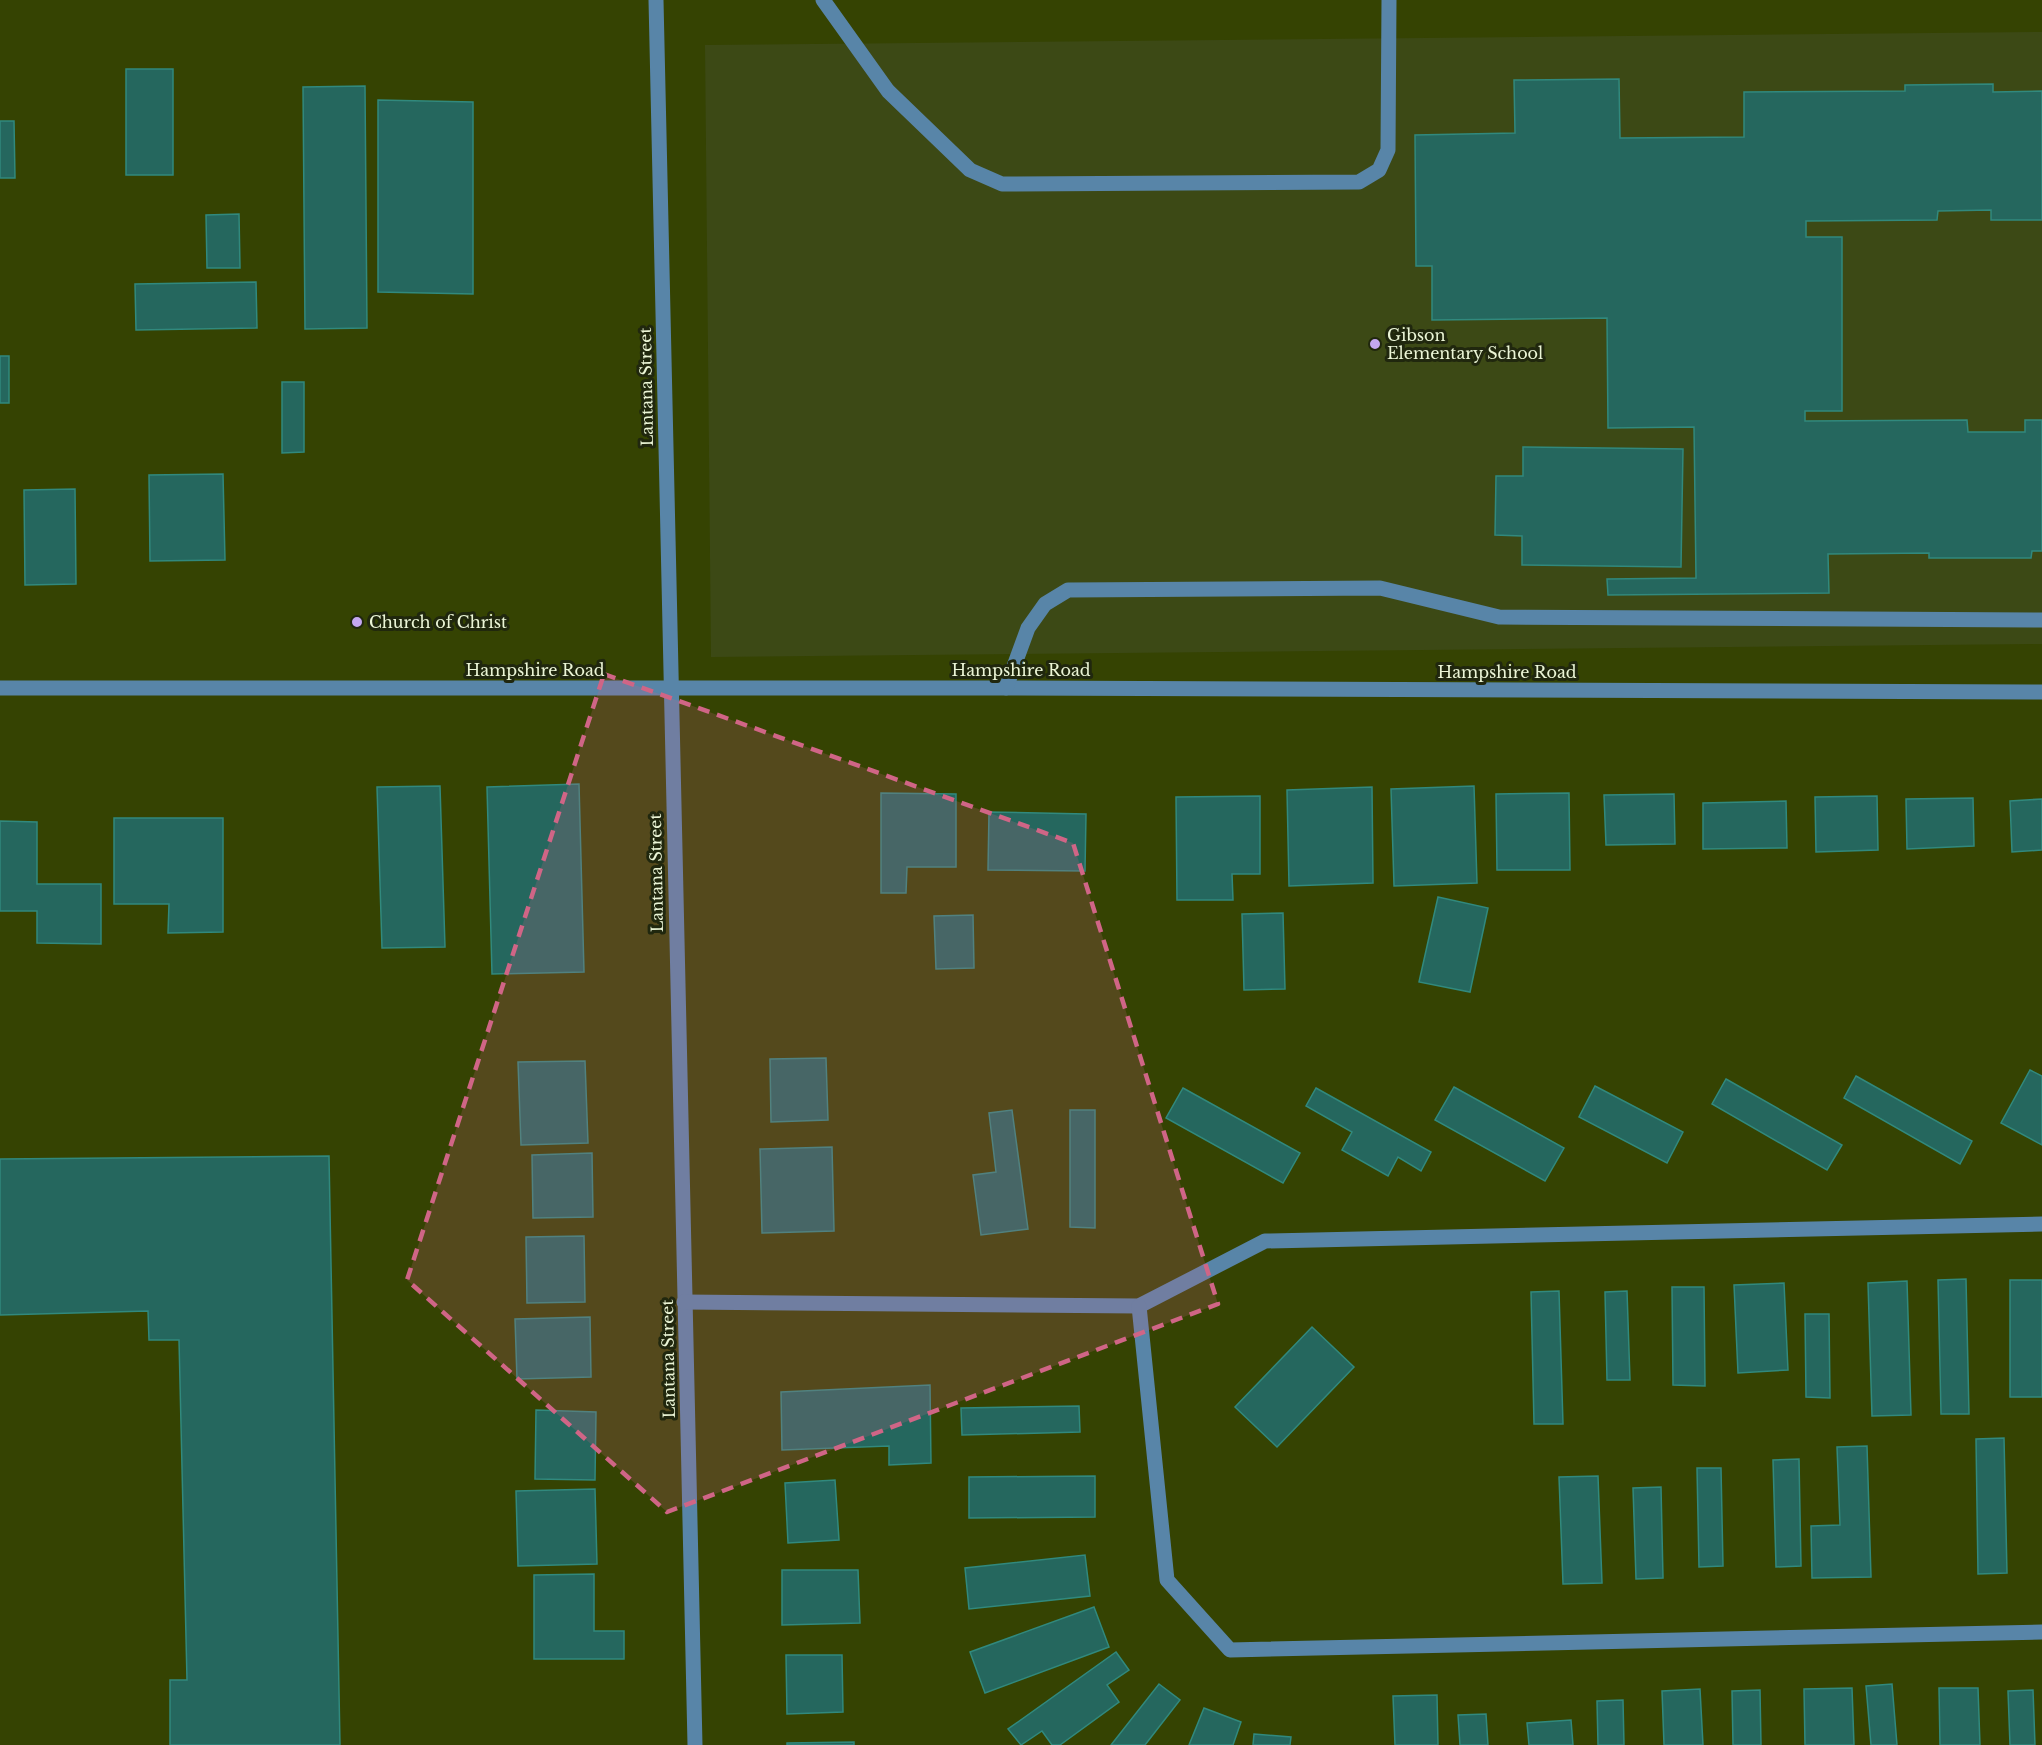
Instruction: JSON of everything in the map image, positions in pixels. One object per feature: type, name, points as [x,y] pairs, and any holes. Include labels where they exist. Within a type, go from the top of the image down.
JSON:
[{"type":"street","name":"Lantana Street","points":[[656,0],[695,1745]]},
{"type":"street","points":[[823,0],[888,91],[970,170],[1002,184],[1359,182],[1380,170],[1389,150],[1389,0]]},
{"type":"street","points":[[1006,688],[1028,628],[1045,604],[1068,590],[1380,588],[1499,617],[2042,620]]},
{"type":"street","name":"Hampshire Road","points":[[0,688],[1006,688],[2042,692]]},
{"type":"street","points":[[684,1302],[1139,1306],[1265,1241],[2042,1224]]},
{"type":"street","points":[[1139,1306],[1167,1580],[1230,1650],[2042,1632]]},
{"type":"highlighted area","points":[[604,674],[1073,843],[1218,1304],[667,1512],[407,1280]]},
{"type":"shaded area","name":"Gibson Elementary School","points":[[2042,32],[2042,644],[711,657],[705,45]]},
{"type":"building","points":[[126,69],[173,69],[173,175],[126,175]]},
{"type":"building","points":[[1619,79],[1620,138],[1744,137],[1744,92],[1905,91],[1905,85],[1993,84],[1993,92],[2042,91],[2042,220],[1991,220],[1991,210],[1938,211],[1937,220],[1806,221],[1806,237],[1842,237],[1842,411],[1805,411],[1805,421],[1967,420],[1968,432],[2025,432],[2025,420],[2042,420],[2042,551],[2032,551],[2031,558],[1929,558],[1929,553],[1828,554],[1829,593],[1608,595],[1607,579],[1696,578],[1694,427],[1608,428],[1607,318],[1432,320],[1432,266],[1416,266],[1415,135],[1515,133],[1514,80]]},
{"type":"building","points":[[365,86],[367,328],[305,329],[303,87]]},
{"type":"building","points":[[378,100],[473,102],[473,294],[378,292]]},
{"type":"building","points":[[0,121],[14,121],[15,178],[0,178]]},
{"type":"building","points":[[239,214],[240,268],[207,268],[206,215]]},
{"type":"building","points":[[256,282],[257,328],[136,330],[135,284]]},
{"type":"building","points":[[0,356],[9,356],[9,403],[0,403]]},
{"type":"building","points":[[282,382],[304,382],[304,452],[282,453]]},
{"type":"building","points":[[1523,447],[1683,449],[1681,567],[1522,565],[1522,536],[1495,535],[1496,476],[1523,476]]},
{"type":"building","points":[[223,474],[225,560],[150,561],[149,475]]},
{"type":"building","points":[[75,489],[76,584],[25,585],[24,490]]},
{"type":"building","points":[[579,784],[584,972],[492,974],[487,787]]},
{"type":"building","points":[[440,786],[445,947],[382,948],[377,787]]},
{"type":"building","points":[[1474,786],[1477,883],[1394,886],[1391,789]]},
{"type":"building","points":[[1372,787],[1373,883],[1289,886],[1287,790]]},
{"type":"building","points":[[881,793],[956,794],[956,867],[907,867],[906,893],[881,893]]},
{"type":"building","points":[[1569,793],[1570,870],[1497,870],[1496,794]]},
{"type":"building","points":[[1674,794],[1675,844],[1606,845],[1604,795]]},
{"type":"building","points":[[1260,796],[1260,874],[1232,874],[1233,900],[1177,900],[1176,797]]},
{"type":"building","points":[[1877,796],[1878,850],[1816,852],[1815,797]]},
{"type":"building","points":[[1973,798],[1974,846],[1907,849],[1906,799]]},
{"type":"building","points":[[2042,799],[2042,850],[2012,852],[2010,801]]},
{"type":"building","points":[[1786,801],[1787,848],[1703,849],[1703,803]]},
{"type":"building","points":[[989,812],[1086,814],[1085,871],[988,870]]},
{"type":"building","points":[[114,818],[223,818],[223,932],[168,933],[169,904],[114,904]]},
{"type":"building","points":[[0,821],[37,822],[37,884],[101,884],[101,944],[37,943],[37,911],[0,911]]},
{"type":"building","points":[[1438,897],[1488,908],[1470,992],[1419,982]]},
{"type":"building","points":[[1283,913],[1285,989],[1244,990],[1242,914]]},
{"type":"building","points":[[973,915],[974,968],[936,969],[934,916]]},
{"type":"building","points":[[826,1058],[828,1120],[771,1122],[770,1059]]},
{"type":"building","points":[[585,1061],[588,1143],[521,1145],[518,1062]]},
{"type":"building","points":[[2030,1070],[2042,1076],[2042,1145],[2001,1123]]},
{"type":"building","points":[[1856,1076],[1972,1141],[1960,1164],[1844,1098]]},
{"type":"building","points":[[1726,1079],[1842,1145],[1827,1170],[1712,1104]]},
{"type":"building","points":[[1595,1086],[1683,1132],[1667,1163],[1579,1117]]},
{"type":"building","points":[[1454,1087],[1564,1148],[1545,1181],[1435,1120]]},
{"type":"building","points":[[1183,1088],[1300,1153],[1283,1183],[1166,1118]]},
{"type":"building","points":[[1316,1088],[1431,1152],[1421,1171],[1398,1157],[1388,1176],[1342,1150],[1352,1132],[1306,1106]]},
{"type":"building","points":[[1012,1110],[1028,1229],[981,1235],[973,1175],[996,1172],[989,1113]]},
{"type":"building","points":[[1070,1110],[1095,1110],[1095,1228],[1070,1227]]},
{"type":"building","points":[[832,1147],[834,1231],[762,1233],[760,1149]]},
{"type":"building","points":[[592,1153],[593,1217],[533,1218],[532,1155]]},
{"type":"building","points":[[329,1156],[340,1745],[170,1745],[170,1680],[187,1680],[179,1340],[149,1340],[148,1311],[0,1315],[0,1159]]},
{"type":"building","points":[[584,1236],[585,1302],[527,1303],[526,1237]]},
{"type":"building","points":[[1966,1279],[1969,1414],[1941,1414],[1938,1280]]},
{"type":"building","points":[[2010,1280],[2042,1280],[2042,1397],[2010,1397]]},
{"type":"building","points":[[1907,1281],[1911,1415],[1872,1416],[1868,1283]]},
{"type":"building","points":[[1784,1283],[1788,1370],[1738,1373],[1734,1285]]},
{"type":"building","points":[[1672,1287],[1704,1287],[1705,1386],[1673,1385]]},
{"type":"building","points":[[1559,1291],[1563,1424],[1534,1424],[1531,1292]]},
{"type":"building","points":[[1627,1291],[1630,1380],[1607,1380],[1605,1292]]},
{"type":"building","points":[[1805,1314],[1829,1314],[1830,1398],[1806,1397]]},
{"type":"building","points":[[590,1317],[591,1377],[517,1379],[515,1319]]},
{"type":"building","points":[[1312,1327],[1354,1367],[1277,1447],[1235,1407]]},
{"type":"building","points":[[930,1385],[931,1463],[889,1465],[889,1446],[782,1450],[781,1392]]},
{"type":"building","points":[[1079,1406],[1080,1432],[962,1435],[961,1408]]},
{"type":"building","points":[[536,1410],[596,1412],[595,1480],[535,1479]]},
{"type":"building","points":[[2004,1438],[2007,1573],[1978,1574],[1976,1439]]},
{"type":"building","points":[[1867,1446],[1871,1577],[1812,1578],[1811,1526],[1840,1525],[1837,1447]]},
{"type":"building","points":[[1799,1459],[1801,1566],[1776,1567],[1773,1460]]},
{"type":"building","points":[[1697,1468],[1721,1468],[1723,1566],[1699,1567]]},
{"type":"building","points":[[1095,1476],[1095,1517],[969,1518],[969,1477]]},
{"type":"building","points":[[1598,1476],[1602,1583],[1563,1584],[1559,1477]]},
{"type":"building","points":[[835,1480],[839,1540],[788,1543],[785,1483]]},
{"type":"building","points":[[1661,1487],[1663,1578],[1636,1579],[1633,1488]]},
{"type":"building","points":[[595,1489],[597,1564],[518,1566],[516,1491]]},
{"type":"building","points":[[1085,1555],[1090,1596],[969,1609],[965,1568]]},
{"type":"building","points":[[782,1570],[858,1570],[860,1623],[782,1625]]},
{"type":"building","points":[[594,1574],[594,1631],[624,1631],[624,1659],[534,1659],[534,1575]]},
{"type":"building","points":[[1094,1607],[1109,1647],[985,1693],[970,1652]]},
{"type":"building","points":[[1116,1652],[1129,1670],[1107,1685],[1119,1702],[1060,1745],[1052,1745],[1042,1731],[1021,1745],[1008,1729]]},
{"type":"building","points":[[786,1655],[842,1655],[843,1712],[787,1714]]},
{"type":"building","points":[[1159,1684],[1180,1700],[1145,1745],[1111,1745]]},
{"type":"building","points":[[1892,1684],[1897,1745],[1871,1745],[1866,1686]]},
{"type":"building","points":[[1852,1688],[1854,1745],[1805,1745],[1804,1689]]},
{"type":"building","points":[[1939,1688],[1978,1688],[1980,1745],[1940,1745]]},
{"type":"building","points":[[1700,1689],[1703,1745],[1664,1745],[1662,1691]]},
{"type":"building","points":[[1760,1690],[1761,1745],[1733,1745],[1732,1691]]},
{"type":"building","points":[[2033,1690],[2035,1745],[2010,1745],[2008,1691]]},
{"type":"building","points":[[1437,1695],[1438,1745],[1395,1745],[1393,1696]]},
{"type":"building","points":[[1623,1700],[1624,1745],[1598,1745],[1597,1701]]},
{"type":"building","points":[[1204,1708],[1241,1722],[1233,1745],[1189,1745]]},
{"type":"building","points":[[1486,1714],[1488,1745],[1460,1745],[1458,1715]]},
{"type":"building","points":[[1571,1720],[1573,1745],[1529,1745],[1527,1723]]},
{"type":"building","points":[[1254,1734],[1291,1737],[1290,1745],[1253,1745]]},
{"type":"building","points":[[854,1742],[854,1745],[787,1745],[787,1743]]},
{"type":"place","name":"Gibson Elementary School","points":[[1375,344]]},
{"type":"place","name":"Church of Christ","points":[[357,622]]}]
